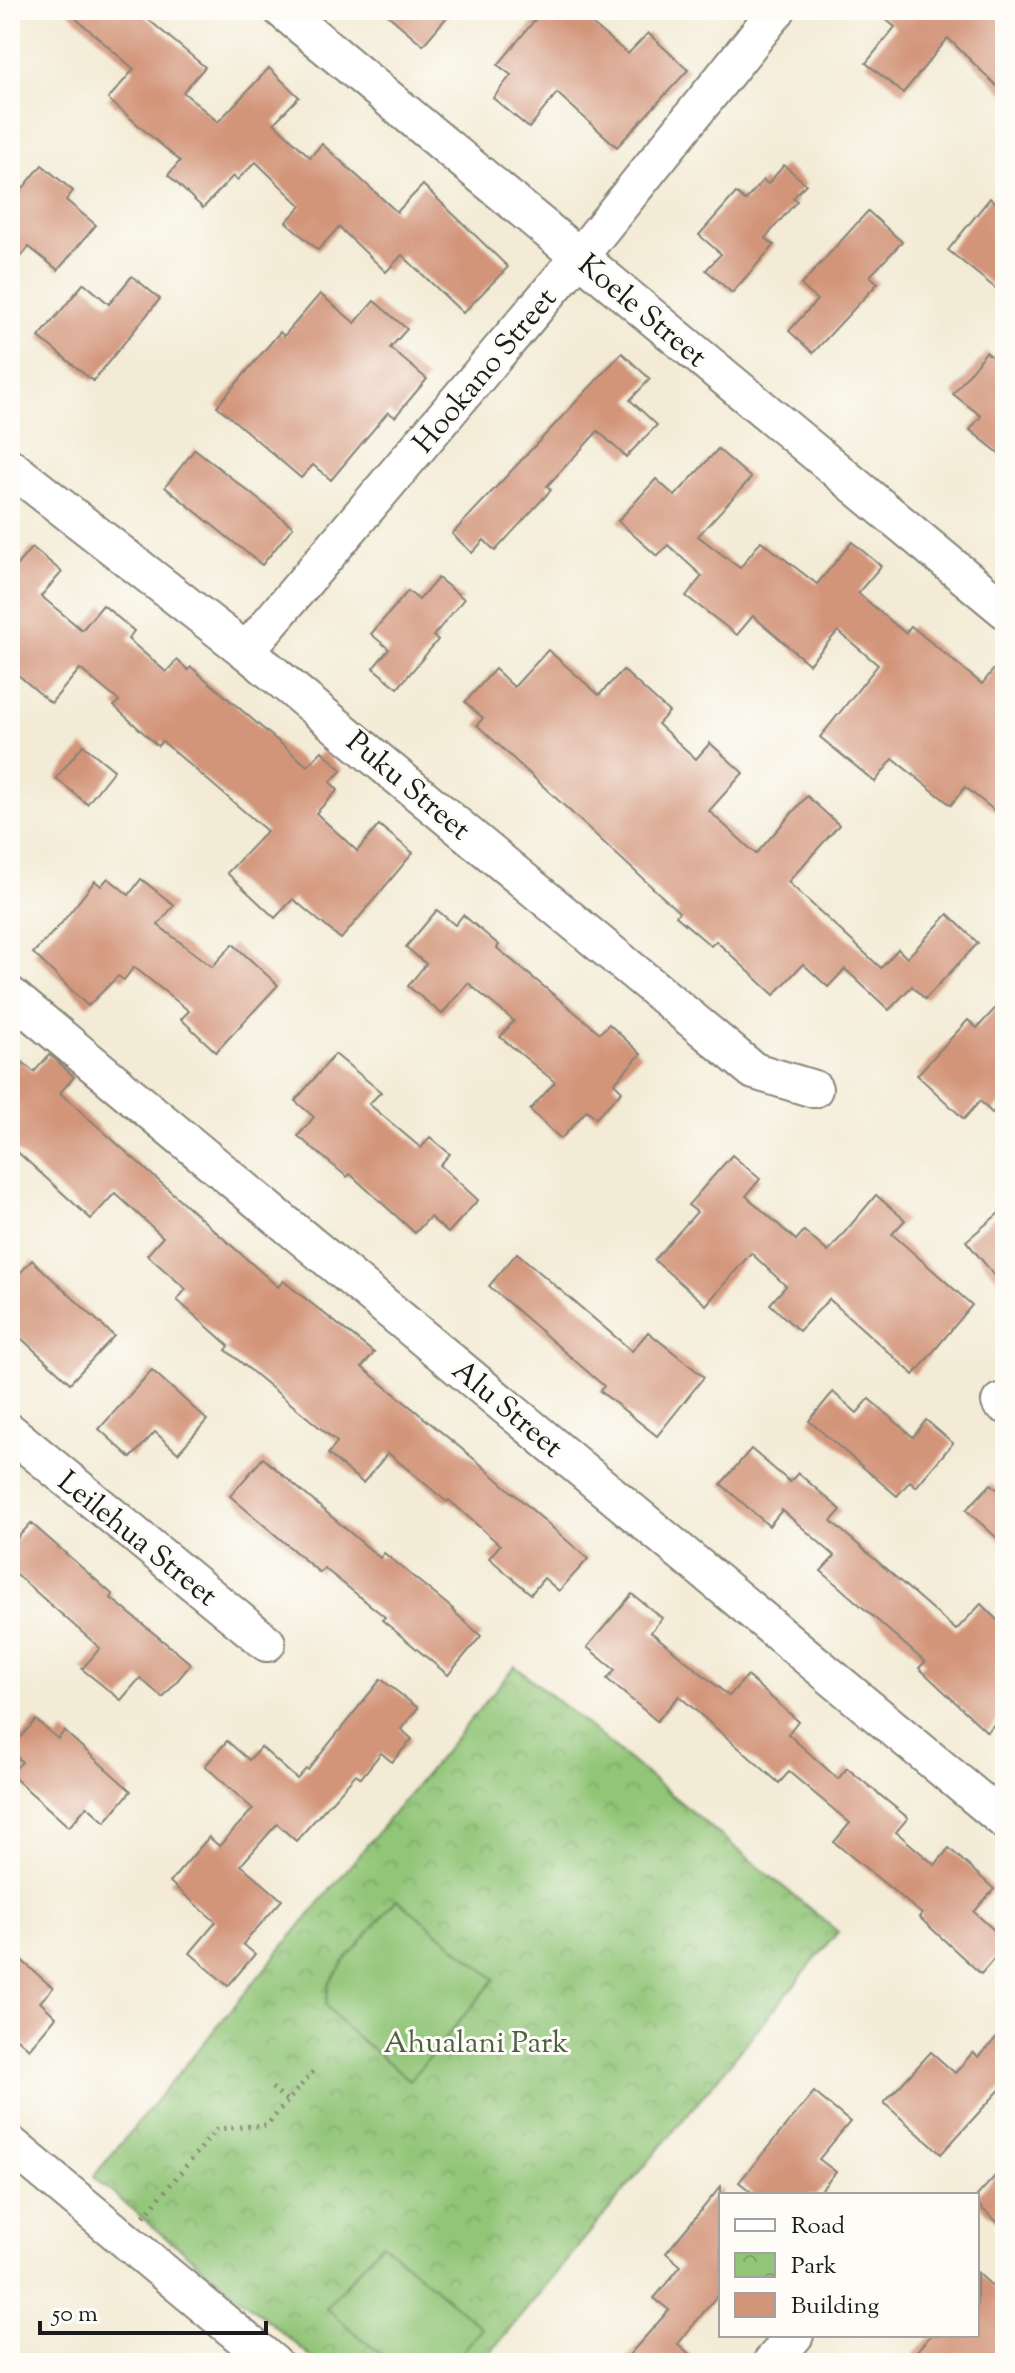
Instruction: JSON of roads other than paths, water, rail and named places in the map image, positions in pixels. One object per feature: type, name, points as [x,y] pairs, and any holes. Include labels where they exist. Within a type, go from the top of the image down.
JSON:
[{"type":"street","name":"Koele Street","points":[[282,10],[1005,610]]},
{"type":"street","name":"Hookano Street","points":[[246,651],[579,257],[777,10]]},
{"type":"street","name":"Puku Street","points":[[10,467],[246,651],[754,1071],[814,1089]]},
{"type":"street","name":"Alu Street","points":[[10,995],[1005,1821]]},
{"type":"street","name":"Leilehua Street","points":[[10,1432],[267,1643]]},
{"type":"street","points":[[10,2144],[273,2363]]},
{"type":"street","points":[[771,2363],[793,2337]]},
{"type":"park label","name":"Ahualani Park","points":[[476,2042]]}]
